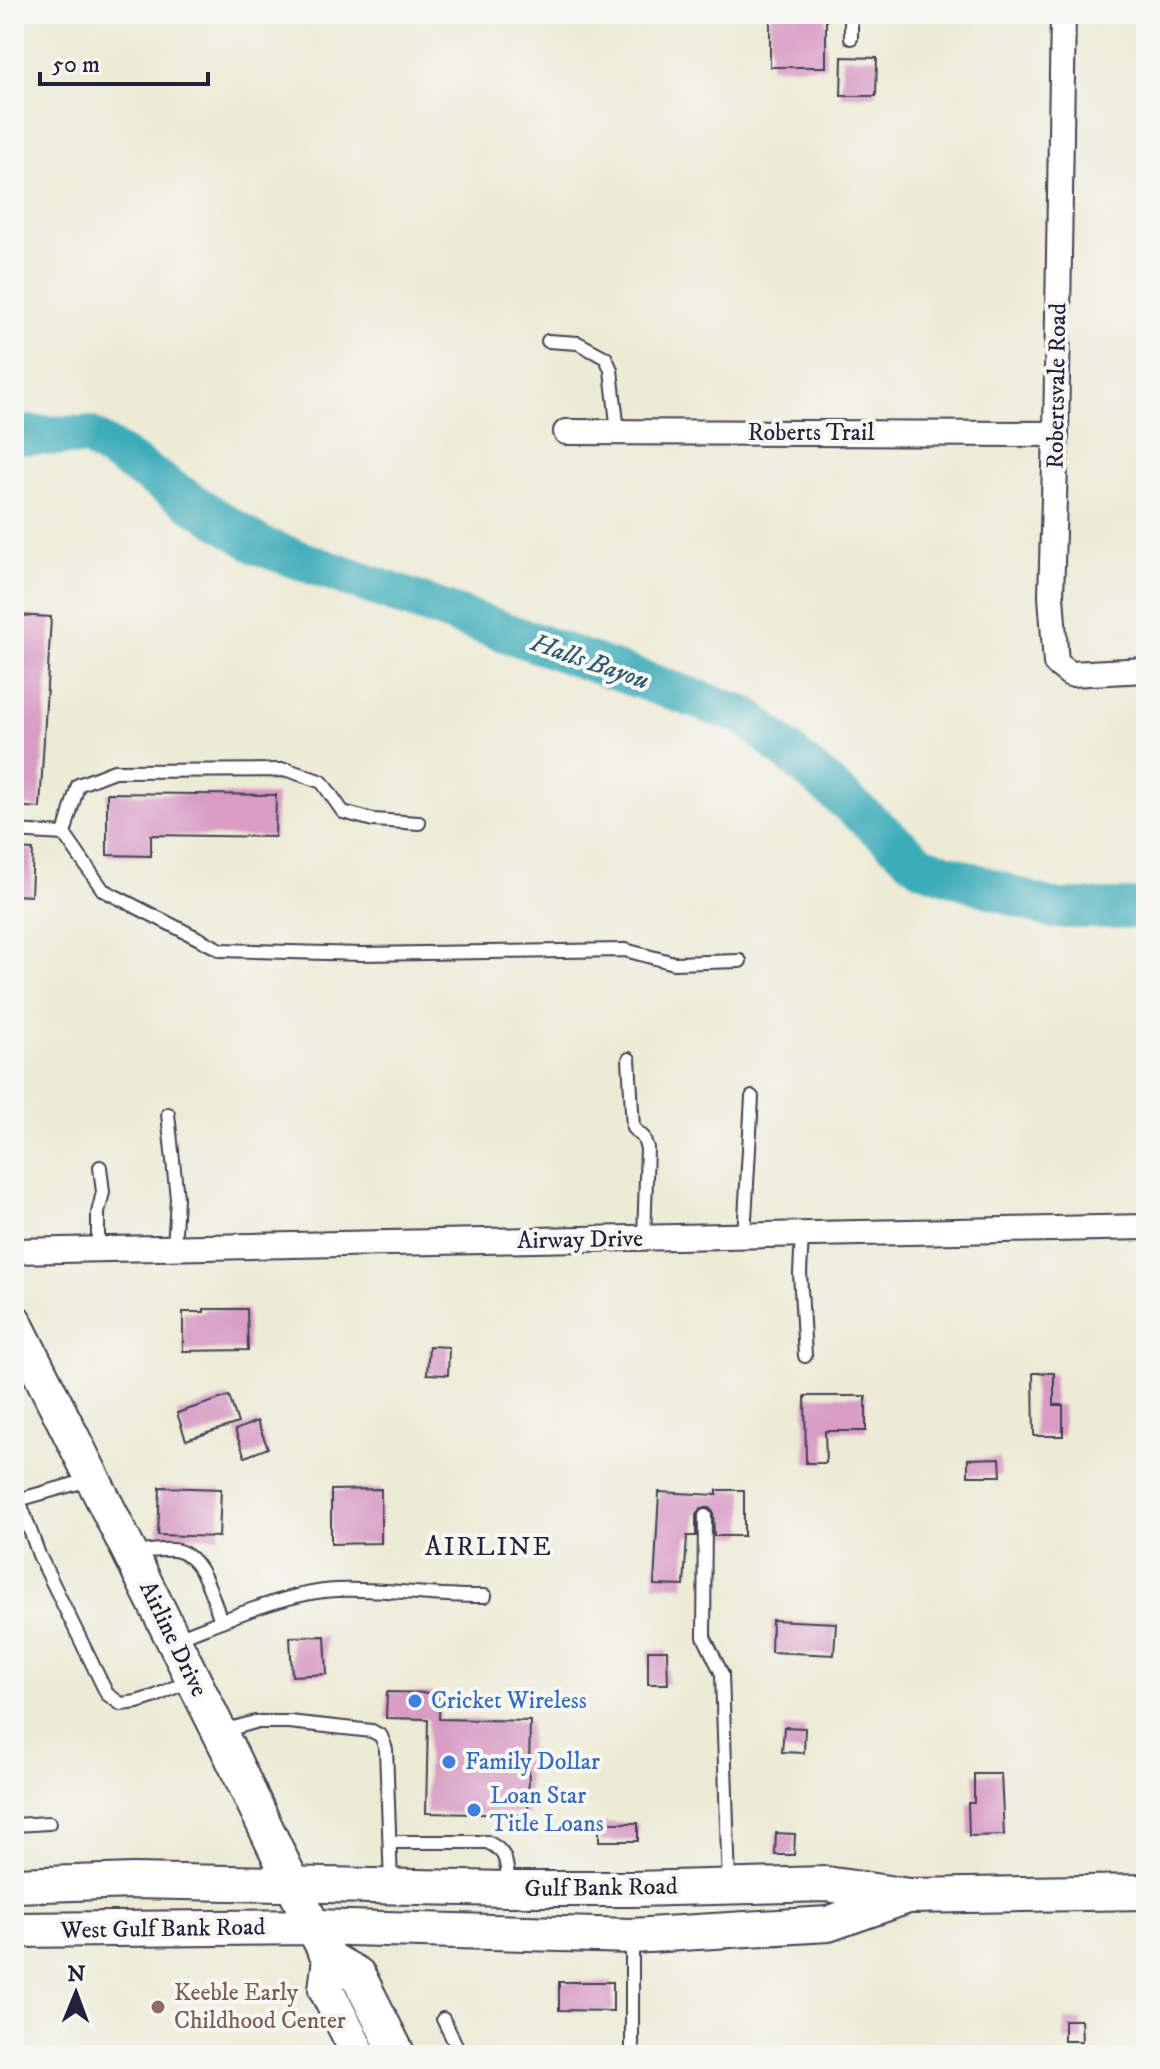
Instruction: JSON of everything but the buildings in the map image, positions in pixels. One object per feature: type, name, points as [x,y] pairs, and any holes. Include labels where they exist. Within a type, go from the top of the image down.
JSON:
[{"type":"main road","name":"Airline Drive","points":[[18,1338],[131,1553],[313,1927],[330,1959],[358,1975],[398,2055]]},
{"type":"main road","name":"West Gulf Bank Road","points":[[14,1885],[134,1881],[292,1884]]},
{"type":"main road","name":"Gulf Bank Road","points":[[292,1884],[509,1889],[826,1884],[909,1896],[1146,1892]]},
{"type":"main road","name":"Gulf Bank Road","points":[[313,1927],[632,1936],[828,1924],[909,1896]]},
{"type":"main road","name":"West Gulf Bank Road","points":[[14,1930],[313,1927]]},
{"type":"main road","name":"Airline Drive","points":[[330,1959],[326,1989],[359,2055]]},
{"type":"street","name":"Robertsvale Road","points":[[1063,14],[1051,596],[1056,663],[1070,674],[1146,670]]},
{"type":"street","name":"Roberts Trail","points":[[566,432],[1056,434]]},
{"type":"street","name":"Airway Drive","points":[[14,1251],[1146,1227]]},
{"type":"lane","points":[[851,14],[851,38]]},
{"type":"lane","points":[[548,341],[578,343],[606,358],[611,370],[618,432]]},
{"type":"lane","points":[[64,834],[78,785],[114,771],[288,770],[322,782],[343,812],[373,820],[419,823]]},
{"type":"lane","points":[[14,831],[64,834]]},
{"type":"lane","points":[[64,834],[103,890],[221,950],[362,954],[625,950],[674,963],[740,961]]},
{"type":"lane","points":[[629,1059],[633,1128],[643,1137],[647,1148],[644,1238]]},
{"type":"lane","points":[[744,1236],[752,1097]]},
{"type":"lane","points":[[168,1114],[177,1198],[174,1248]]},
{"type":"lane","points":[[98,1249],[98,1213],[103,1192],[100,1167]]},
{"type":"lane","points":[[802,1235],[800,1273],[805,1356]]},
{"type":"lane","points":[[18,1500],[93,1479]]},
{"type":"lane","points":[[14,1486],[39,1555],[107,1694],[121,1704],[137,1702],[193,1679]]},
{"type":"lane","points":[[705,1516],[704,1637],[722,1674],[729,1885]]},
{"type":"lane","points":[[131,1553],[176,1550],[192,1559],[207,1584],[221,1621]]},
{"type":"lane","points":[[174,1639],[301,1595],[334,1590],[390,1591],[447,1597],[485,1596]]},
{"type":"lane","points":[[220,1732],[255,1722],[289,1722],[372,1731],[381,1736],[386,1749],[391,1886]]},
{"type":"lane","points":[[14,1825],[49,1823]]},
{"type":"lane","points":[[390,1842],[487,1842],[499,1848],[506,1858],[509,1889]]},
{"type":"lane","points":[[632,1936],[632,2055]]},
{"type":"lane","points":[[443,2019],[461,2055]]},
{"type":"waterway","name":"Halls Bayou","points":[[14,435],[89,436],[260,546],[747,717],[921,865],[1052,909],[1146,909]]},
{"type":"place","name":"Cricket Wireless","points":[[415,1701]]},
{"type":"place","name":"Family Dollar","points":[[449,1762]]},
{"type":"place","name":"Loan Star Title Loans","points":[[474,1810]]},
{"type":"place","name":"Keeble Early Childhood Center","points":[[158,2007]]},
{"type":"district","name":"AIRLINE","points":[[489,1547]]}]
